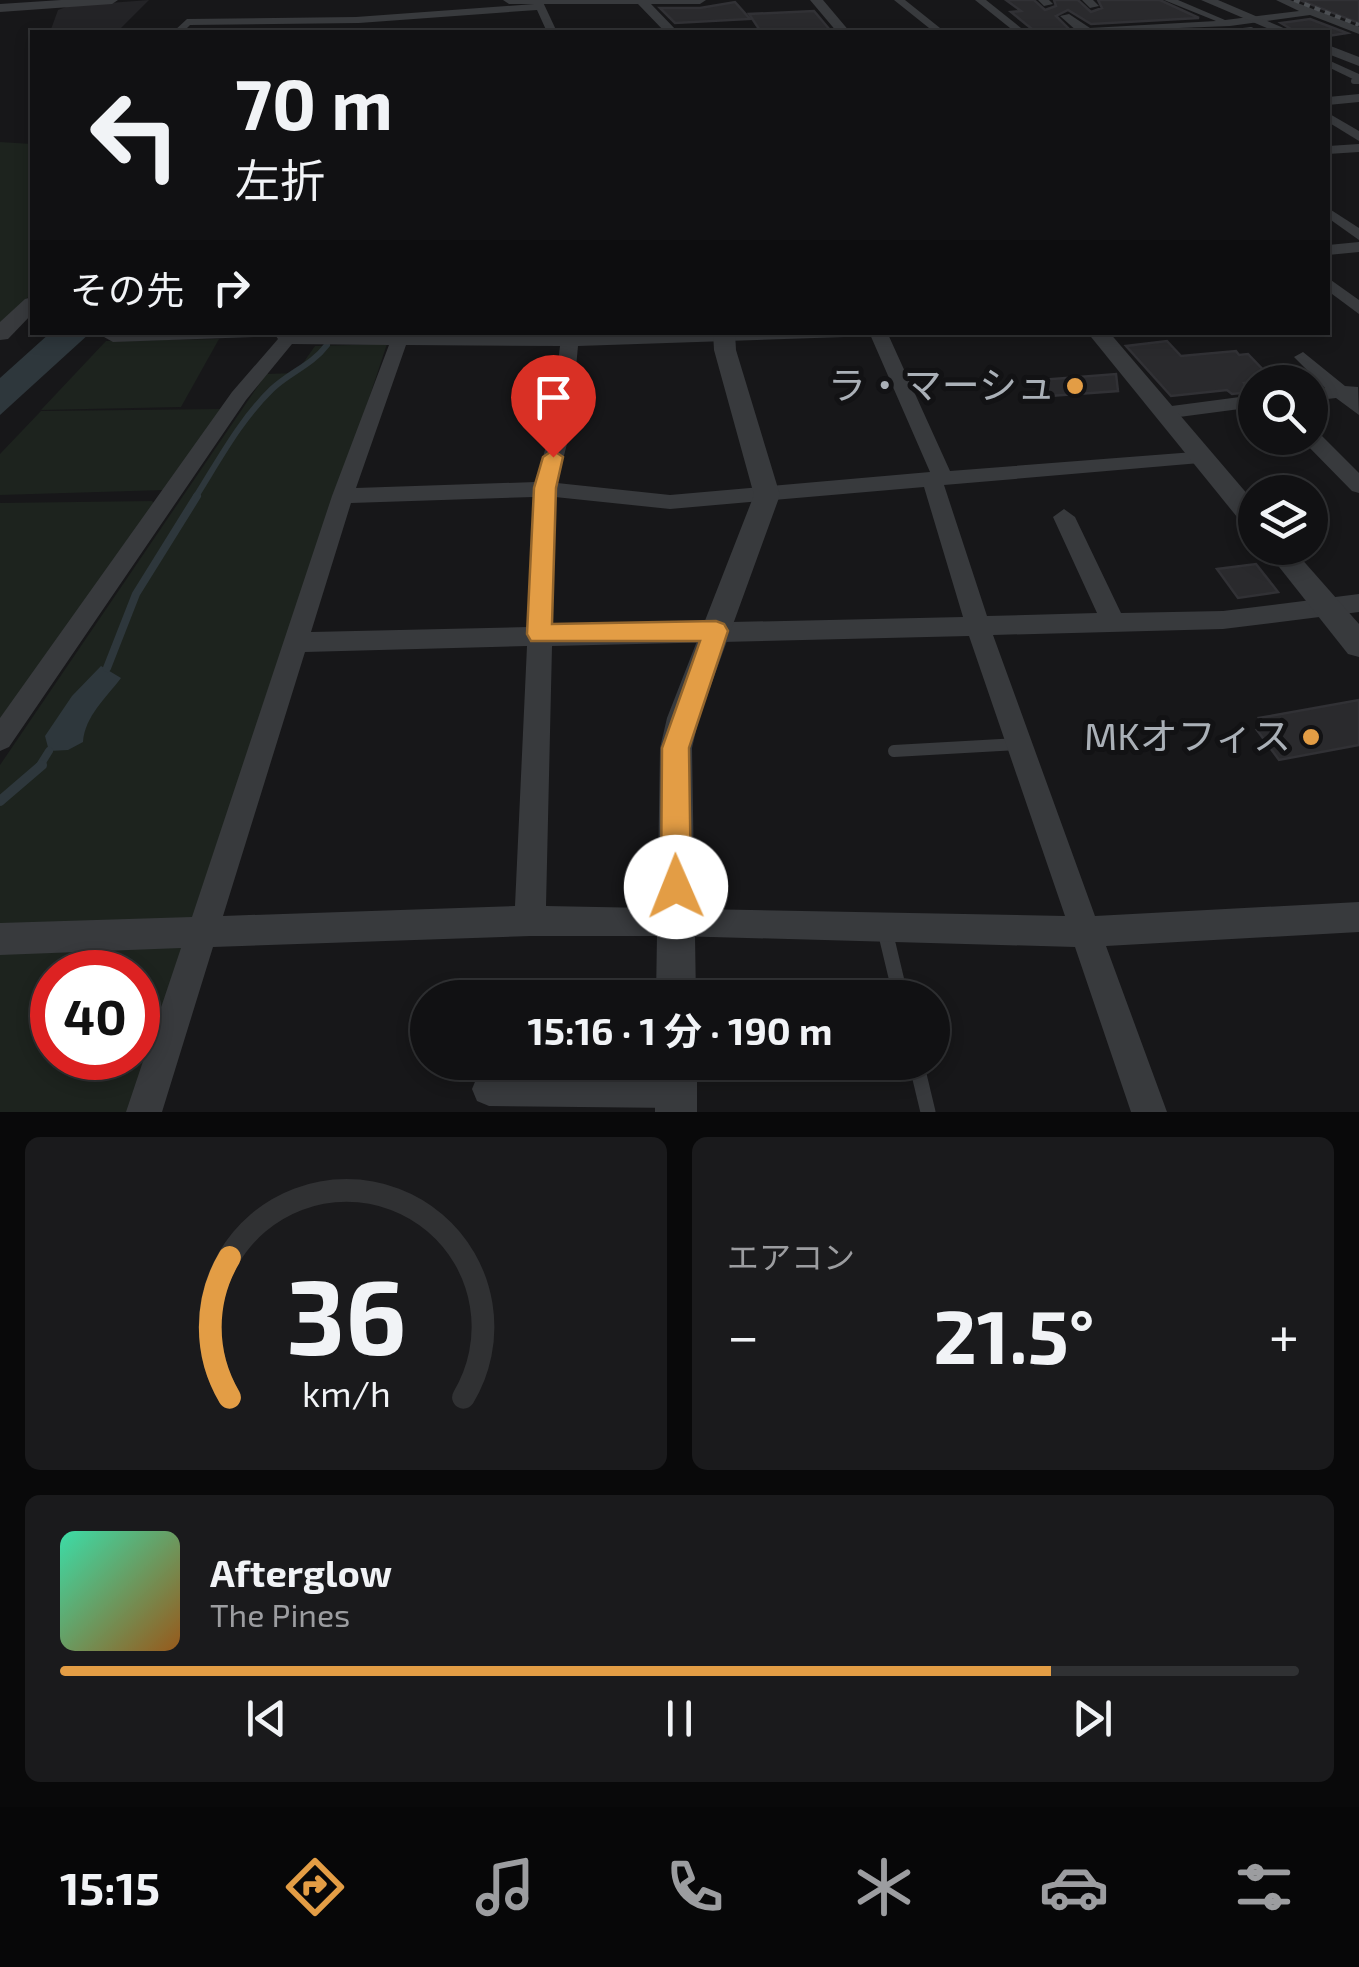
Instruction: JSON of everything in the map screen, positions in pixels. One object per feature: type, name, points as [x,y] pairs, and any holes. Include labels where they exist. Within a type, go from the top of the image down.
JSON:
[{"type":"street","points":[[0,8],[112,0]]},
{"type":"street","points":[[358,24],[402,0]]},
{"type":"street","points":[[509,0],[700,0]]},
{"type":"street","points":[[816,0],[842,30]]},
{"type":"street","points":[[899,0],[916,17],[925,18],[938,30]]},
{"type":"street","points":[[980,0],[1018,30]]},
{"type":"street","points":[[1281,0],[1359,18]]},
{"type":"street","points":[[642,1],[670,30]]},
{"type":"street","points":[[180,30],[187,22],[358,24],[533,2]]},
{"type":"street","points":[[533,2],[551,30]]},
{"type":"street","points":[[49,18],[55,4]]},
{"type":"street","points":[[1112,21],[1126,30],[1231,26],[1251,29],[1311,6],[1359,31]]},
{"type":"street","points":[[1192,9],[1251,29]]},
{"type":"street","points":[[1192,9],[1231,26]]},
{"type":"street","points":[[308,21],[317,10]]},
{"type":"street","points":[[1065,16],[1083,30]]},
{"type":"street","points":[[1330,51],[1359,62]]},
{"type":"street","points":[[1330,64],[1357,80]]},
{"type":"street","points":[[1330,100],[1359,98]]},
{"type":"street","points":[[1330,118],[1359,137]]},
{"type":"street","points":[[1330,150],[1359,148]]},
{"type":"street","points":[[1330,213],[1359,235]]},
{"type":"street","points":[[1330,250],[1359,248]]},
{"type":"street","points":[[1330,285],[1359,309]]},
{"type":"street","points":[[0,334],[30,305]]},
{"type":"street","points":[[113,337],[146,335]]},
{"type":"street","points":[[0,739],[284,336],[772,335]]},
{"type":"street","points":[[879,335],[938,479],[978,626],[1149,1112]]},
{"type":"street","points":[[1100,335],[1238,501]]},
{"type":"street","points":[[676,980],[676,748],[767,496],[724,337]]},
{"type":"street","points":[[144,1112],[343,496],[400,338]]},
{"type":"street","points":[[530,921],[545,488],[560,432],[570,338]]},
{"type":"street","points":[[1303,357],[1350,391],[1359,409]]},
{"type":"street","points":[[1164,412],[1238,404]]},
{"type":"street","points":[[1328,454],[1359,486]]},
{"type":"street","points":[[343,496],[545,488],[670,502],[1200,456]]},
{"type":"street","points":[[1064,517],[1114,624]]},
{"type":"street","points":[[1291,565],[1359,645]]},
{"type":"street","points":[[296,642],[1114,624],[1223,620],[1359,603]]},
{"type":"street","points":[[0,939],[203,930],[676,920],[1086,932],[1359,917]]},
{"type":"street","points":[[489,1089],[676,1089]]},
{"type":"lane","points":[[894,752],[1020,744]]},
{"type":"lane","points":[[884,927],[897,980]]},
{"type":"lane","points":[[920,1080],[928,1112]]},
{"type":"shaded area","points":[[149,0],[119,30],[51,30],[58,10]]},
{"type":"shaded area","points":[[0,142],[30,144],[30,295],[0,326]]},
{"type":"shaded area","points":[[48,335],[88,335],[0,415],[0,378]]},
{"type":"shaded area","points":[[219,339],[181,407],[41,410],[106,341]]},
{"type":"shaded area","points":[[387,344],[160,1030],[160,950],[30,950],[30,1080],[144,1080],[133,1112],[0,1112],[0,765],[266,374],[296,373],[315,346]]},
{"type":"shaded area","points":[[222,409],[165,490],[0,495],[0,454],[41,411]]},
{"type":"shaded area","points":[[152,501],[156,507],[0,737],[0,503]]},
{"type":"shaded area","points":[[101,666],[121,678],[92,716],[83,742],[68,750],[49,751],[45,736],[72,696]]},
{"type":"building","points":[[1006,0],[1034,0],[1045,10],[1056,6],[1054,0],[1078,0],[1091,12],[1102,8],[1098,0],[1160,0],[1199,18],[1091,24],[1068,10],[1056,16],[1069,29],[1038,30],[1011,12],[1021,11]]},
{"type":"building","points":[[1300,0],[1359,0],[1359,23]]},
{"type":"building","points":[[735,2],[750,19],[675,23],[660,8],[700,8]]},
{"type":"building","points":[[814,11],[830,30],[760,30],[749,14]]},
{"type":"building","points":[[1310,19],[1347,33],[1330,36],[1330,30],[1293,30],[1281,23]]},
{"type":"building","points":[[1167,341],[1181,356],[1236,351],[1239,355],[1248,354],[1259,365],[1238,365],[1238,393],[1227,390],[1171,396],[1126,346]]},
{"type":"building","name":"ラ・マーシュ","points":[[1116,374],[1118,391],[1050,396],[1039,380]]},
{"type":"building","points":[[1257,565],[1278,592],[1238,598],[1217,569]]},
{"type":"building","name":"MKオフィス","points":[[1359,700],[1359,745],[1279,760],[1257,730],[1266,728],[1259,718]]},
{"type":"waterway","points":[[195,498],[260,401],[327,345]]},
{"type":"waterway","points":[[107,668],[136,594],[197,496]]},
{"type":"waterway","points":[[39,767],[49,751]]},
{"type":"waterway","points":[[0,801],[42,765]]},
{"type":"railway","points":[[1294,0],[1359,25]]},
{"type":"place","name":"ラ・マーシュ","points":[[1075,386]]},
{"type":"place","name":"MKオフィス","points":[[1311,737]]},
{"type":"route","points":[[553,457],[545,488],[540,634],[716,631],[683,718],[676,748],[676,887]]}]
